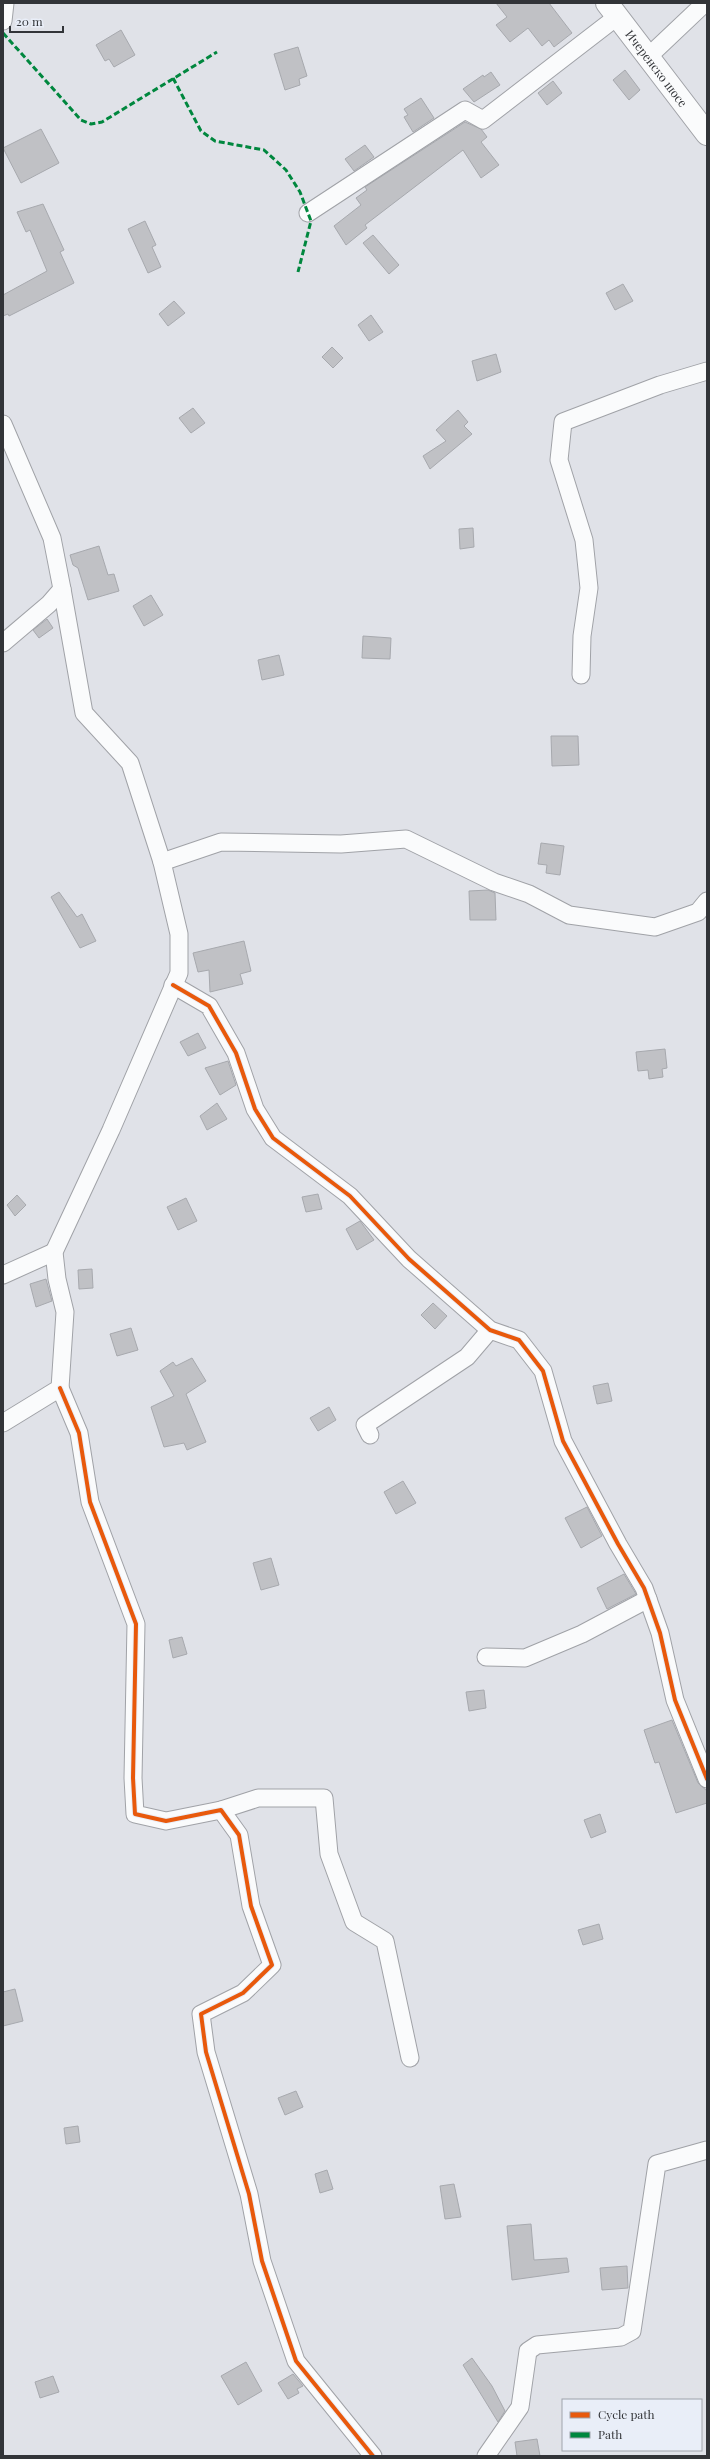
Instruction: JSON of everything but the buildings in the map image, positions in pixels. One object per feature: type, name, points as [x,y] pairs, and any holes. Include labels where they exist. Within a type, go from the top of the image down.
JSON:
[{"type":"street","points":[[3,21],[5,3]]},
{"type":"street","points":[[649,56],[705,3]]},
{"type":"street","points":[[308,213],[465,110],[483,120],[613,10]]},
{"type":"street","name":"Ичеренско шосе","points":[[613,10],[707,134]]},
{"type":"street","points":[[581,675],[582,636],[589,588],[584,540],[560,460],[563,422],[660,385],[707,371]]},
{"type":"street","points":[[3,424],[52,538],[84,713],[130,763],[162,862],[179,934],[179,973],[111,1130],[54,1252],[57,1280],[65,1312],[60,1388],[79,1433],[90,1502],[136,1624],[133,1778],[135,1814],[166,1821],[221,1810],[258,1798],[324,1798],[329,1854],[354,1922],[385,1941],[410,2058]]},
{"type":"street","points":[[3,643],[49,604],[62,588]]},
{"type":"street","points":[[162,862],[221,842],[341,844],[406,839],[494,882],[529,894],[569,915],[655,927],[698,912],[707,901]]},
{"type":"street","points":[[173,985],[209,1006],[236,1053],[255,1108],[273,1138],[350,1196],[410,1259],[490,1330],[519,1340],[543,1371],[563,1441],[618,1544],[644,1588],[660,1633],[675,1700],[707,1780]]},
{"type":"street","points":[[3,1275],[54,1252]]},
{"type":"street","points":[[370,1435],[365,1425],[467,1357],[490,1330]]},
{"type":"street","points":[[3,1423],[60,1388]]},
{"type":"street","points":[[486,1657],[525,1658],[582,1634],[648,1599]]},
{"type":"street","points":[[221,1810],[239,1835],[251,1906],[272,1965],[243,1993],[201,2014],[206,2052],[249,2194],[262,2261],[296,2361],[373,2456]]},
{"type":"street","points":[[486,2456],[520,2407],[528,2351],[536,2345],[621,2337],[632,2331],[656,2164],[707,2150]]},
{"type":"marked path","points":[[3,33],[81,120],[91,124],[102,122],[217,52]]},
{"type":"marked path","points":[[173,78],[201,131],[215,141],[264,150],[286,170],[300,192],[311,221],[298,272]]},
{"type":"cycle path","points":[[173,985],[209,1006],[236,1053],[255,1109],[273,1138],[350,1196],[409,1259],[490,1330],[519,1340],[543,1371],[563,1441],[618,1544],[644,1588],[660,1633],[675,1700],[707,1779]]},
{"type":"cycle path","points":[[60,1388],[79,1433],[90,1502],[136,1624],[133,1778],[135,1814],[166,1821],[221,1810],[239,1835],[251,1906],[272,1965],[243,1993],[201,2014],[206,2052],[249,2194],[262,2261],[296,2361],[373,2456]]}]
